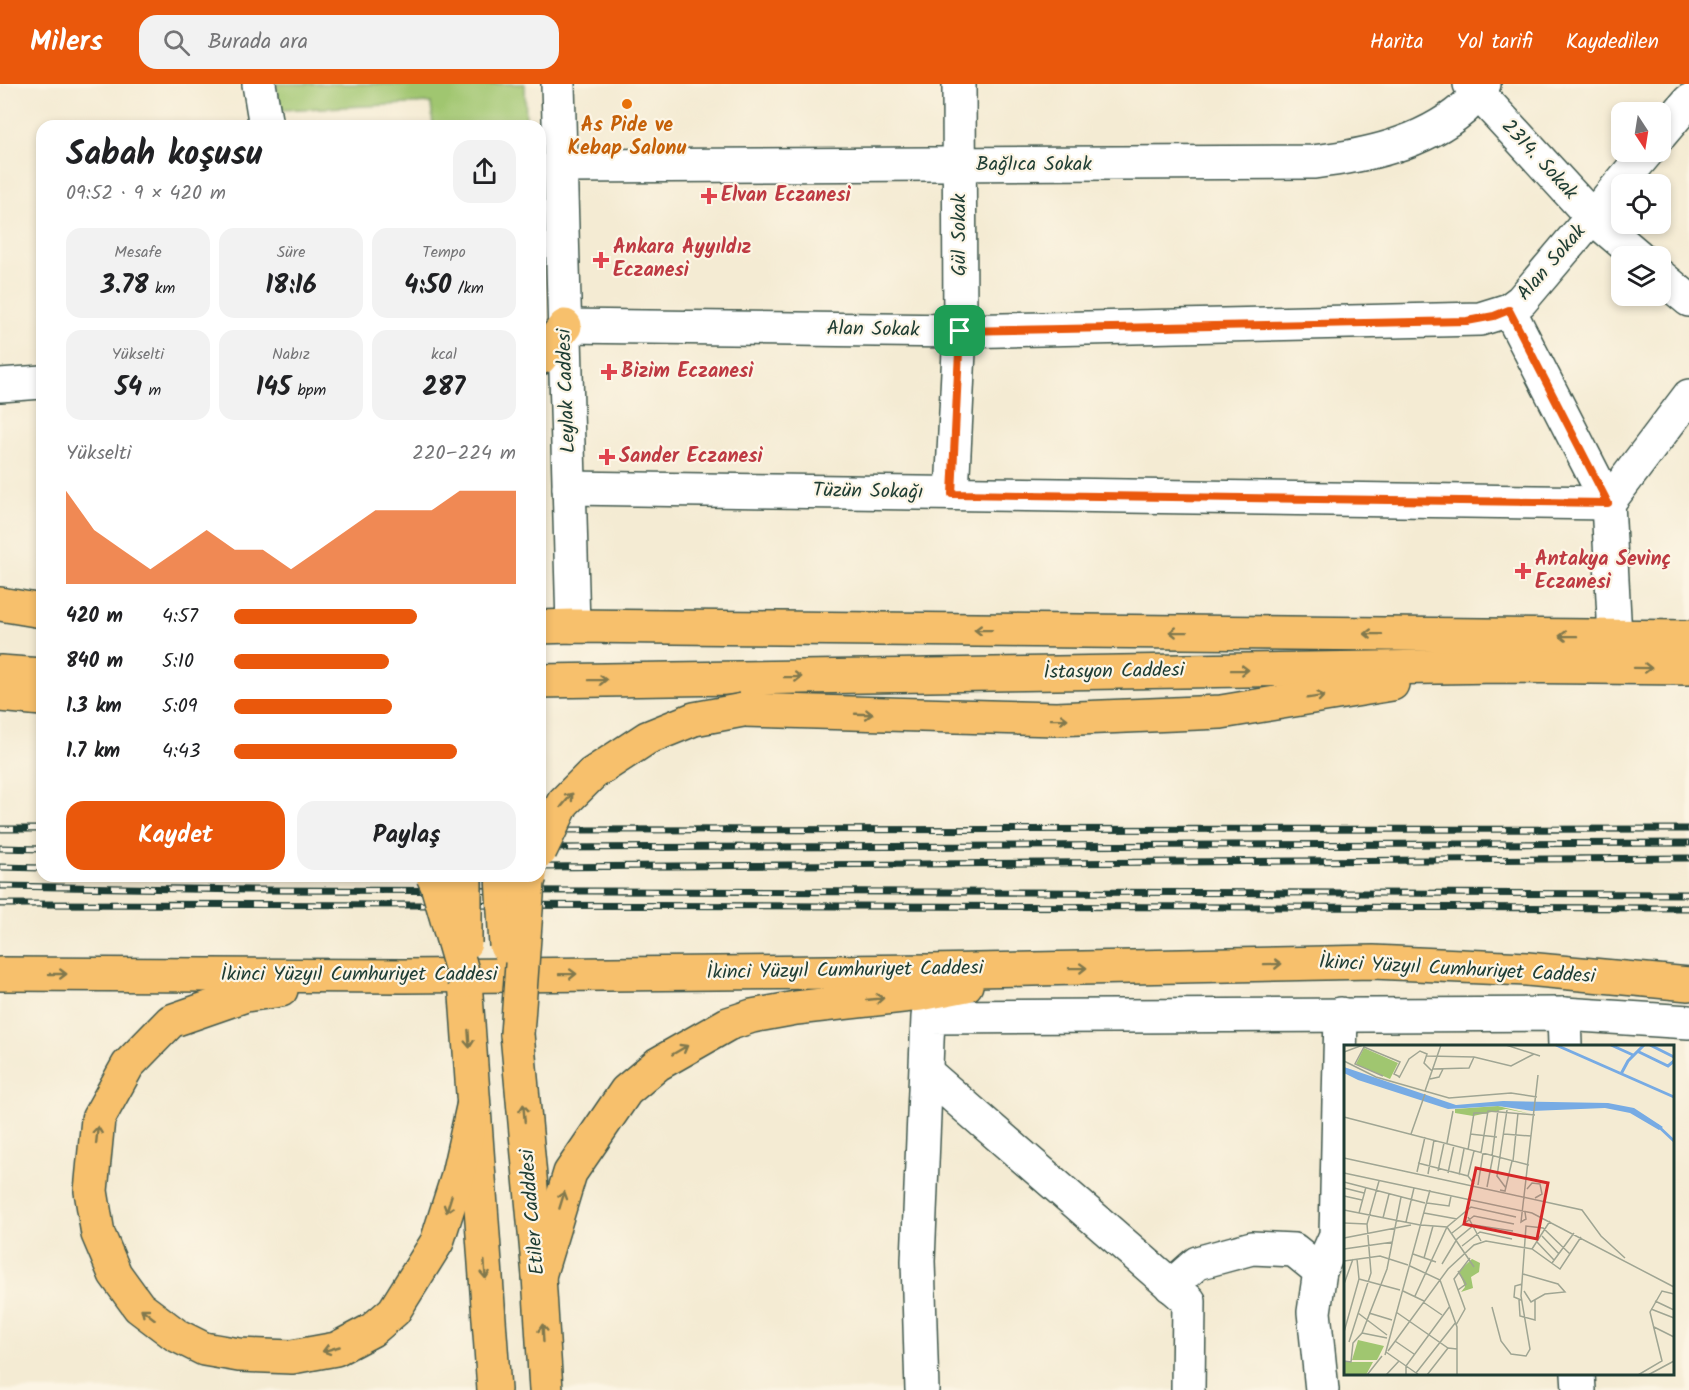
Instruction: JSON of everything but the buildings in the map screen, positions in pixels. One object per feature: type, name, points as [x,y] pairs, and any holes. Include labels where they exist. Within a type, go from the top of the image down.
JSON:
[{"type":"main road","points":[[546,350],[565,326]]},
{"type":"main road","points":[[0,604],[36,610]]},
{"type":"main road","points":[[0,625],[36,629]]},
{"type":"main road","name":"İstasyon Caddesi","points":[[546,627],[1689,637]]},
{"type":"main road","points":[[546,838],[563,803],[592,774],[647,738],[694,719],[743,710],[1056,719],[1221,712],[1501,666]]},
{"type":"main road","name":"İstasyon Caddesi","points":[[546,681],[1501,666],[1689,668]]},
{"type":"main road","points":[[0,672],[36,675]]},
{"type":"main road","points":[[0,695],[36,698]]},
{"type":"main road","points":[[436,882],[465,981]]},
{"type":"main road","points":[[465,882],[465,981],[494,1390]]},
{"type":"main road","points":[[502,882],[504,927],[517,1034]]},
{"type":"main road","points":[[517,1034],[529,882]]},
{"type":"main road","name":"İkinci Yüzyıl Cumhuriyet Caddesi","points":[[0,974],[404,976],[1046,969],[1373,962],[1527,969],[1689,984]]},
{"type":"main road","points":[[539,1276],[570,1173],[626,1091],[658,1064],[728,1024],[752,1016],[920,994],[1046,969]]},
{"type":"main road","points":[[404,976],[246,995],[171,1021],[128,1065],[98,1119],[91,1191],[98,1234],[115,1274],[139,1307],[176,1335],[204,1349],[239,1355],[292,1357],[336,1348],[372,1330],[393,1311],[437,1242],[456,1179],[473,1107]]},
{"type":"main road","name":"Etiler Cadddesi","points":[[517,1034],[539,1276],[546,1390]]},
{"type":"street","points":[[259,84],[265,120]]},
{"type":"street","name":"Leylak Caddesi","points":[[558,84],[573,626]]},
{"type":"street","name":"Gül Sokak","points":[[952,494],[960,331],[959,84]]},
{"type":"street","name":"Bağlıca Sokak","points":[[560,166],[1295,163],[1332,160],[1381,149],[1427,133],[1464,108],[1477,87]]},
{"type":"street","name":"2314. Sokak","points":[[1477,87],[1592,217],[1626,246]]},
{"type":"street","points":[[1671,122],[1689,101]]},
{"type":"street","name":"Alan Sokak","points":[[565,326],[960,331],[1467,321],[1494,316],[1509,310],[1528,293],[1639,162]]},
{"type":"street","points":[[1671,285],[1689,300]]},
{"type":"street","points":[[1509,310],[1608,503],[1615,637]]},
{"type":"street","points":[[0,385],[36,382]]},
{"type":"street","points":[[1608,503],[1689,396]]},
{"type":"street","name":"Tüzün Sokağı","points":[[569,488],[1608,503]]},
{"type":"street","points":[[1322,1390],[1314,1312],[1320,1271],[1336,1235],[1341,1014]]},
{"type":"street","points":[[1564,1014],[1565,1045]]},
{"type":"street","points":[[922,1390],[918,1261],[928,1017],[1564,1014],[1689,1022]]},
{"type":"street","points":[[927,1073],[1189,1301],[1188,1390]]},
{"type":"street","points":[[1171,1286],[1197,1263],[1252,1248],[1294,1250],[1320,1271]]},
{"type":"street","points":[[1578,1375],[1579,1390]]},
{"type":"green space","points":[[276,84],[525,84],[526,120],[432,120],[431,103],[280,110]]},
{"type":"railway","points":[[0,829],[36,829]]},
{"type":"railway","points":[[546,830],[1689,829]]},
{"type":"railway","points":[[546,848],[1689,843]]},
{"type":"railway","points":[[0,848],[36,849]]},
{"type":"railway","points":[[546,867],[1689,858]]},
{"type":"railway","points":[[0,867],[36,868]]},
{"type":"railway","points":[[0,886],[249,890],[1689,894]]},
{"type":"railway","points":[[0,904],[1689,908]]},
{"type":"place","name":"As Pide ve Kebap Salonu","points":[[627,104]]},
{"type":"place","name":"Elvan Eczanesi","points":[[709,196]]},
{"type":"place","name":"Ankara Ayyıldız Eczanesi","points":[[601,260]]},
{"type":"place","name":"Bizim Eczanesi","points":[[609,372]]},
{"type":"place","name":"Sander Eczanesi","points":[[607,457]]},
{"type":"place","name":"Antakya Sevinç Eczanesi","points":[[1523,571]]},
{"type":"route","points":[[1509,310],[1608,503],[952,494],[960,331],[1467,321],[1494,316],[1509,310]]}]
